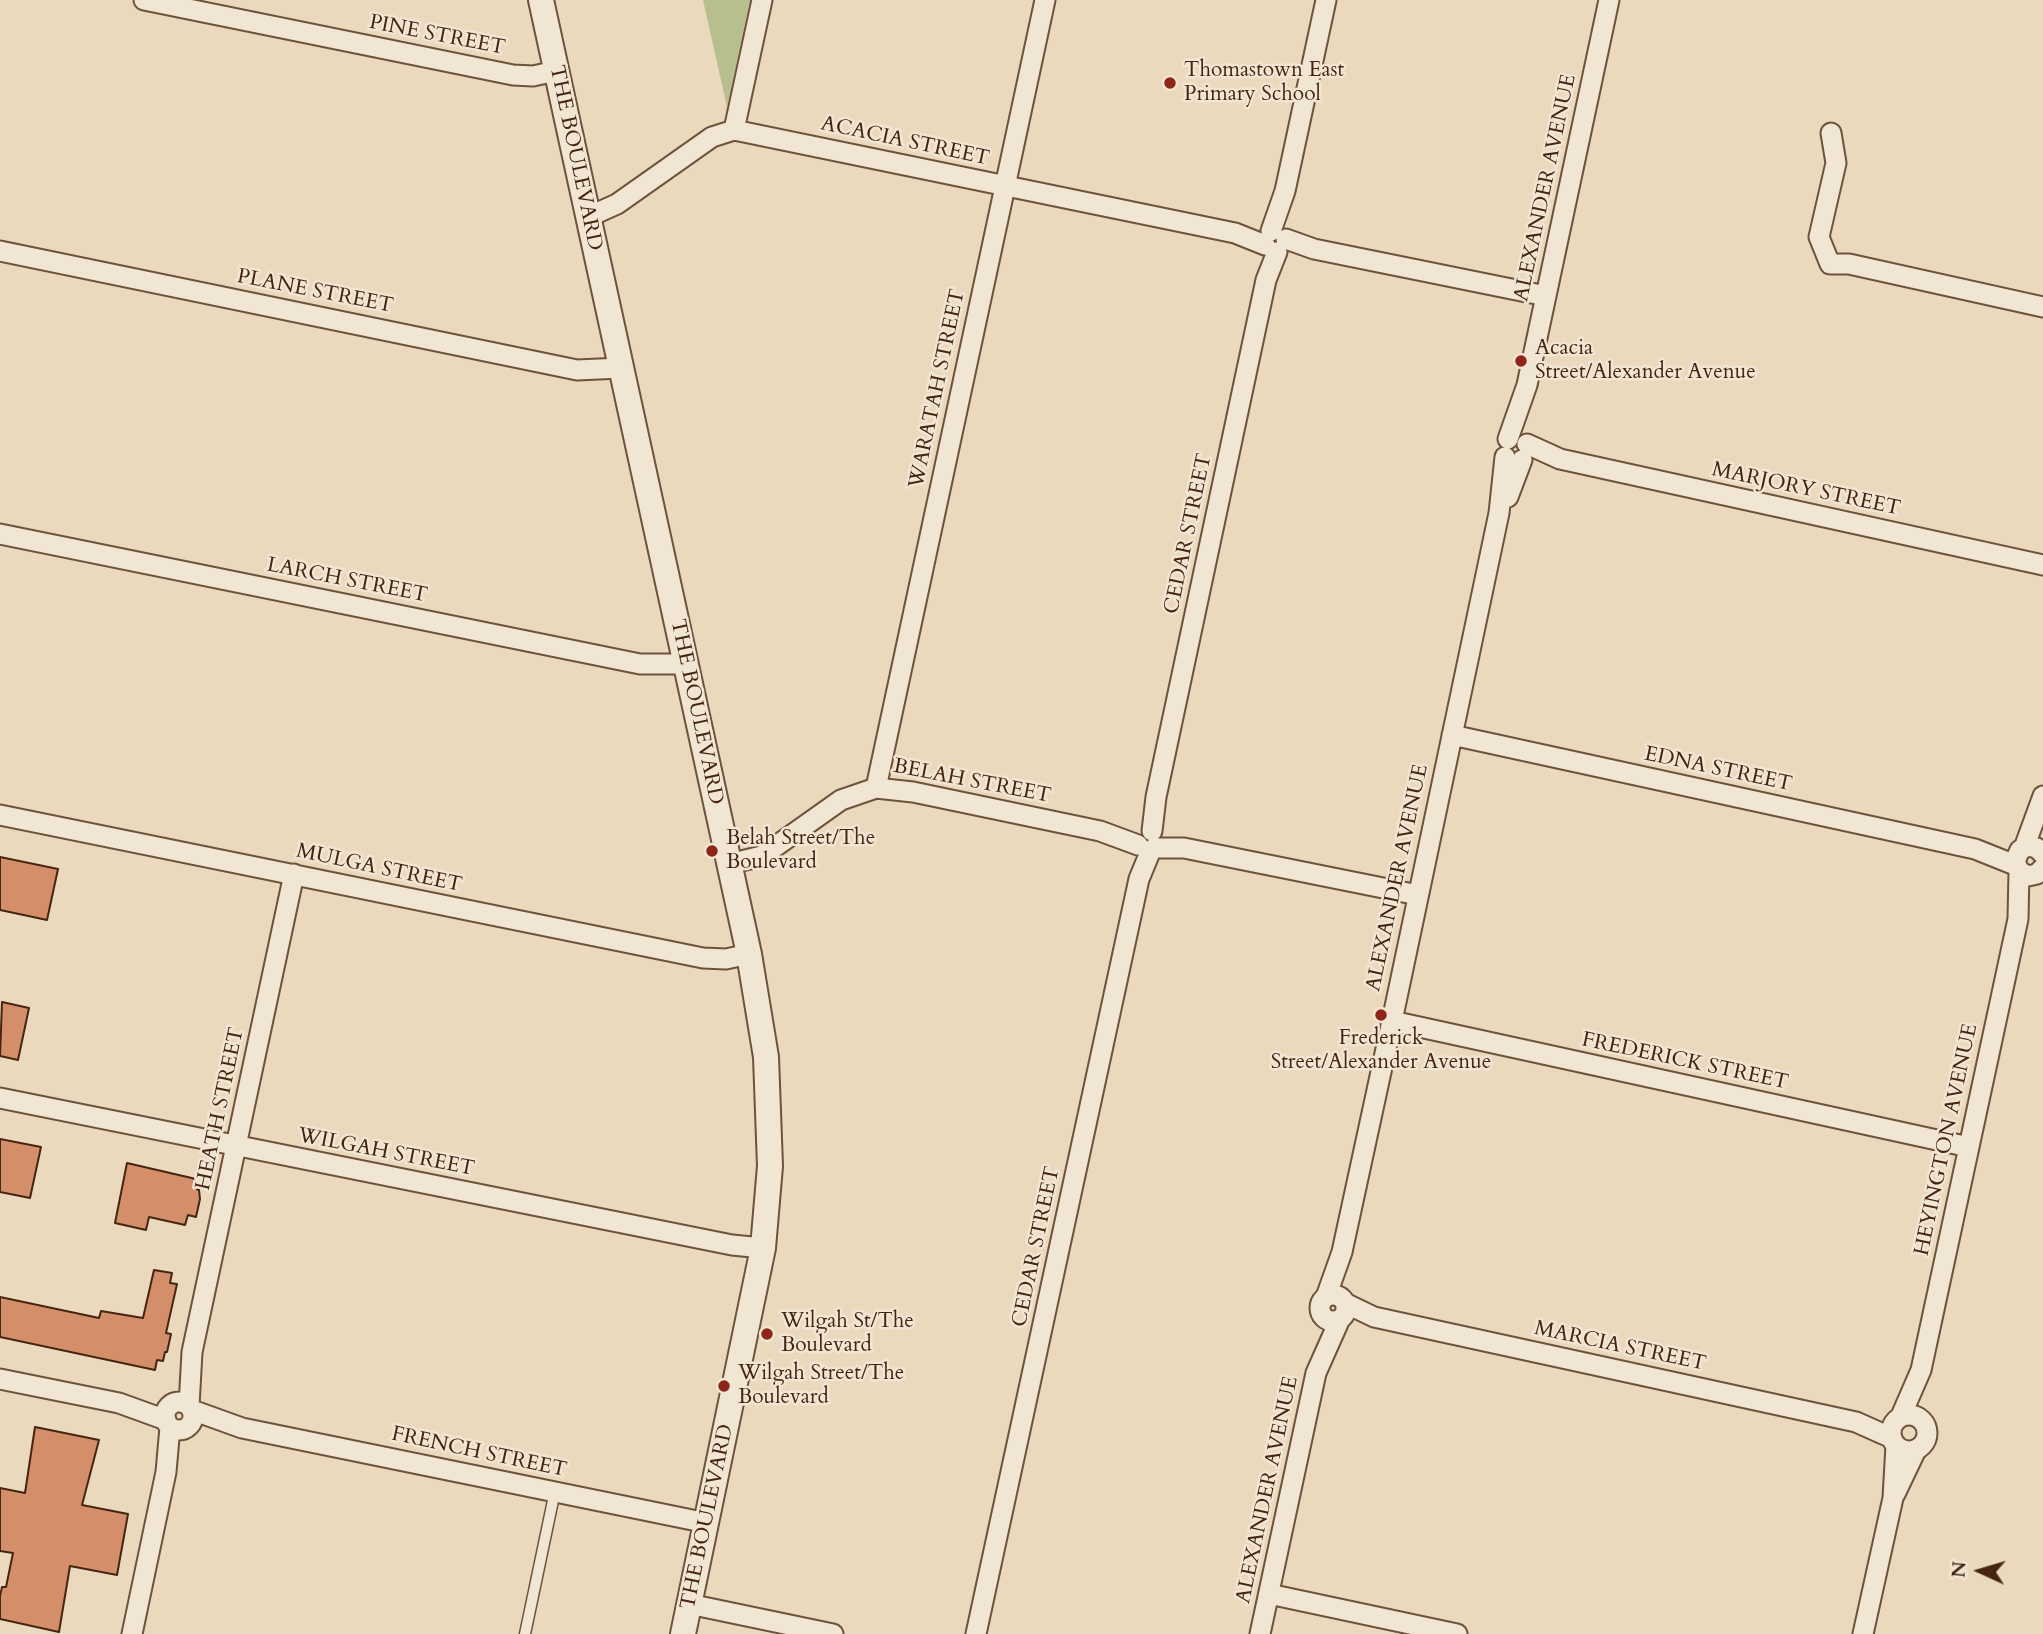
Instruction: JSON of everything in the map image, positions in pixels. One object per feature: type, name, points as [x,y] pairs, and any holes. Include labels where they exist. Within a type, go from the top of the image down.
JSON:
[{"type":"street","name":"PINE STREET","points":[[144,0],[513,75],[533,76],[556,71]]},
{"type":"street","name":"THE BOULEVARD","points":[[541,0],[749,954],[761,1017],[769,1099],[770,1166],[763,1248],[683,1634]]},
{"type":"street","points":[[588,217],[617,204],[712,137],[734,130],[762,0]]},
{"type":"street","name":"WARATAH STREET","points":[[876,788],[1045,0]]},
{"type":"street","name":"CEDAR STREET","points":[[979,1630],[1326,0]]},
{"type":"street","name":"ALEXANDER AVENUE","points":[[1260,1634],[1322,1355],[1336,1309],[1342,1252],[1499,513],[1518,450],[1527,385],[1609,0]]},
{"type":"street","name":"ACACIA STREET","points":[[734,130],[1546,296]]},
{"type":"street","points":[[1830,133],[1836,163],[1819,237],[1830,264],[1849,264],[2043,307]]},
{"type":"street","name":"PLANE STREET","points":[[0,251],[577,370],[621,368]]},
{"type":"street","name":"MARJORY STREET","points":[[1518,450],[2043,565]]},
{"type":"street","name":"LARCH STREET","points":[[0,534],[640,664],[685,664]]},
{"type":"street","name":"EDNA STREET","points":[[1452,736],[1975,849],[2032,857]]},
{"type":"street","name":"BELAH STREET","points":[[729,864],[762,856],[841,800],[876,788],[913,792],[1418,895]]},
{"type":"street","name":"HEYINGTON AVENUE","points":[[1863,1634],[1893,1498],[1896,1430],[1921,1370],[2043,796]]},
{"type":"street","name":"MULGA STREET","points":[[0,815],[702,958],[726,959],[749,954]]},
{"type":"street","name":"HEATH STREET","points":[[132,1634],[294,874]]},
{"type":"street","name":"FREDERICK STREET","points":[[1391,1021],[1969,1147]]},
{"type":"street","name":"WILGAH STREET","points":[[0,1098],[732,1245],[763,1248]]},
{"type":"street","name":"MARCIA STREET","points":[[1336,1309],[1896,1430]]},
{"type":"street","name":"HEYINGTON AVENUE","points":[[1921,1370],[1923,1420]]},
{"type":"street","name":"FRENCH STREET","points":[[0,1379],[707,1523]]},
{"type":"street","points":[[1912,1415],[1923,1420],[1927,1437],[1916,1450],[1905,1450],[1896,1430],[1912,1415]]},
{"type":"street","name":"HEYINGTON AVENUE","points":[[1893,1498],[1916,1450]]},
{"type":"street","points":[[1269,1594],[1457,1634]]},
{"type":"street","points":[[689,1604],[832,1634]]},
{"type":"lane","points":[[525,1634],[555,1491]]},
{"type":"green space","points":[[703,0],[750,0],[727,107]]},
{"type":"building","points":[[0,857],[58,869],[47,920],[0,910]]},
{"type":"building","points":[[2,1002],[29,1008],[18,1060],[0,1056]]},
{"type":"building","points":[[0,1139],[41,1147],[30,1198],[0,1192]]},
{"type":"building","points":[[127,1163],[196,1179],[194,1188],[199,1190],[200,1199],[196,1217],[188,1215],[185,1225],[149,1217],[146,1230],[115,1223]]},
{"type":"building","points":[[154,1270],[172,1273],[170,1283],[177,1284],[166,1333],[171,1334],[167,1352],[163,1361],[157,1360],[155,1370],[0,1337],[0,1297],[99,1318],[101,1311],[143,1318]]},
{"type":"building","points":[[35,1427],[99,1440],[82,1505],[128,1514],[117,1575],[70,1566],[59,1632],[0,1619],[0,1596],[2,1587],[6,1587],[13,1553],[0,1551],[0,1488],[25,1493]]},
{"type":"place","name":"Thomastown East Primary School","points":[[1170,83]]},
{"type":"place","name":"Acacia Street/Alexander Avenue","points":[[1521,361]]},
{"type":"place","name":"Belah Street/The Boulevard","points":[[712,851]]},
{"type":"place","name":"Frederick Street/Alexander Avenue","points":[[1381,1015]]},
{"type":"place","name":"Wilgah St/The Boulevard","points":[[767,1334]]},
{"type":"place","name":"Wilgah Street/The Boulevard","points":[[724,1386]]}]
